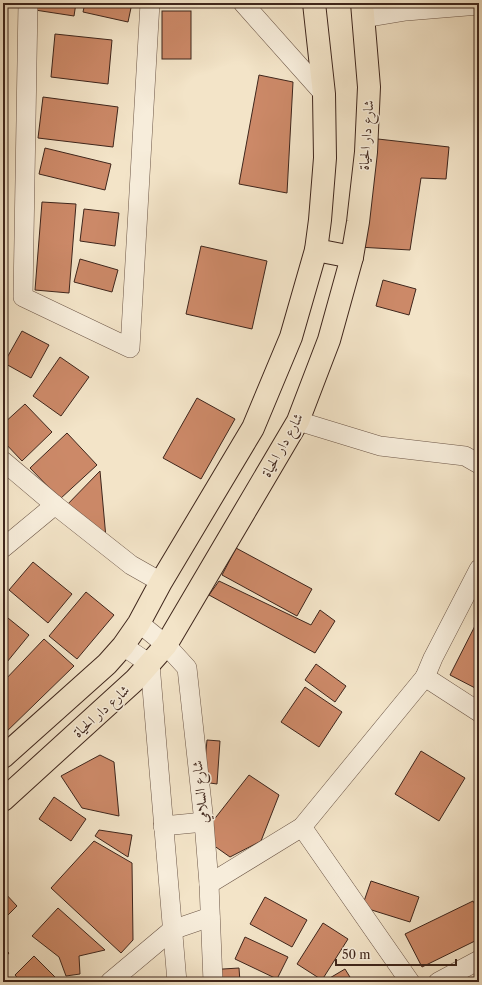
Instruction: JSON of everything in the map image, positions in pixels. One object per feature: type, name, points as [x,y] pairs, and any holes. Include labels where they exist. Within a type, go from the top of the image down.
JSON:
[{"type":"main road","points":[[3,757],[107,664],[123,646],[139,623],[161,582],[253,428],[291,337],[316,250],[325,158],[324,94],[314,3]]},
{"type":"main road","name":"شارع دار الحياة","points":[[3,800],[135,680],[166,645],[298,421],[329,340],[352,257],[366,152],[369,87],[363,10]]},
{"type":"main road","points":[[316,250],[352,257]]},
{"type":"street","points":[[28,3],[23,297],[130,348],[150,3]]},
{"type":"street","points":[[243,3],[324,94]]},
{"type":"street","points":[[363,10],[406,11],[479,5]]},
{"type":"street","points":[[298,421],[380,446],[465,456],[479,464]]},
{"type":"street","points":[[3,461],[55,505],[131,565],[161,582]]},
{"type":"street","points":[[3,548],[55,505]]},
{"type":"street","points":[[209,884],[302,827],[425,677],[433,658],[479,569]]},
{"type":"street","name":"شارع السلامي","points":[[139,623],[166,645],[187,668],[204,822],[209,884],[213,982]]},
{"type":"street","points":[[123,646],[150,664],[177,982]]},
{"type":"street","points":[[425,677],[479,712]]},
{"type":"street","points":[[163,826],[204,822]]},
{"type":"street","points":[[302,827],[410,982]]},
{"type":"street","points":[[110,982],[172,930],[210,917]]},
{"type":"street","points":[[438,982],[479,960]]},
{"type":"building","points":[[36,3],[76,3],[74,16],[35,10]]},
{"type":"building","points":[[85,3],[132,3],[128,22],[83,12]]},
{"type":"building","points":[[162,11],[191,11],[191,59],[162,59]]},
{"type":"building","points":[[55,34],[112,40],[108,84],[51,77]]},
{"type":"building","points":[[259,75],[293,82],[287,193],[239,184]]},
{"type":"building","points":[[43,97],[118,107],[113,147],[38,138]]},
{"type":"building","points":[[369,138],[449,147],[446,179],[421,178],[410,250],[358,247]]},
{"type":"building","points":[[45,148],[111,164],[105,190],[39,174]]},
{"type":"building","points":[[42,202],[76,204],[69,293],[35,290]]},
{"type":"building","points":[[84,209],[119,213],[115,246],[80,241]]},
{"type":"building","points":[[201,246],[267,261],[252,329],[186,314]]},
{"type":"building","points":[[80,259],[118,270],[112,292],[74,282]]},
{"type":"building","points":[[383,280],[416,289],[409,315],[376,306]]},
{"type":"building","points":[[22,331],[49,345],[31,378],[4,363]]},
{"type":"building","points":[[60,357],[89,377],[61,416],[33,396]]},
{"type":"building","points":[[197,398],[235,419],[201,479],[163,458]]},
{"type":"building","points":[[25,404],[52,432],[22,461],[3,441],[3,424]]},
{"type":"building","points":[[67,433],[97,465],[60,499],[30,468]]},
{"type":"building","points":[[100,471],[106,538],[62,510]]},
{"type":"building","points":[[236,548],[312,589],[297,616],[222,575]]},
{"type":"building","points":[[33,562],[72,594],[48,623],[9,590]]},
{"type":"building","points":[[219,581],[311,625],[320,610],[335,621],[315,653],[209,595]]},
{"type":"building","points":[[86,592],[114,615],[77,659],[49,636]]},
{"type":"building","points":[[3,614],[29,635],[7,662],[3,659]]},
{"type":"building","points":[[479,618],[479,690],[450,675]]},
{"type":"building","points":[[44,639],[74,666],[3,735],[3,682]]},
{"type":"building","points":[[316,664],[346,686],[335,702],[305,680]]},
{"type":"building","points":[[305,687],[342,712],[319,747],[281,722]]},
{"type":"building","points":[[207,740],[220,741],[217,784],[203,782]]},
{"type":"building","points":[[421,751],[465,778],[439,821],[395,794]]},
{"type":"building","points":[[100,755],[114,762],[119,816],[82,808],[61,776]]},
{"type":"building","points":[[249,775],[279,795],[261,841],[230,857],[213,845],[209,826]]},
{"type":"building","points":[[54,797],[86,819],[71,841],[39,819]]},
{"type":"building","points":[[99,830],[132,835],[128,857],[95,836]]},
{"type":"building","points":[[94,841],[132,863],[133,940],[121,953],[51,888]]},
{"type":"building","points":[[371,881],[419,897],[410,922],[362,907]]},
{"type":"building","points":[[3,891],[17,906],[3,920]]},
{"type":"building","points":[[265,897],[307,920],[292,947],[250,924]]},
{"type":"building","points":[[473,901],[479,912],[479,939],[422,967],[405,934]]},
{"type":"building","points":[[58,908],[105,950],[79,956],[80,974],[66,976],[59,957],[32,936]]},
{"type":"building","points":[[323,923],[348,939],[322,980],[297,964]]},
{"type":"building","points":[[245,937],[288,957],[277,979],[235,959]]},
{"type":"building","points":[[3,948],[9,953],[3,960]]},
{"type":"building","points":[[34,956],[60,982],[21,982],[15,975]]},
{"type":"building","points":[[239,968],[240,982],[208,982],[207,970]]},
{"type":"building","points":[[345,969],[353,982],[323,982]]}]
